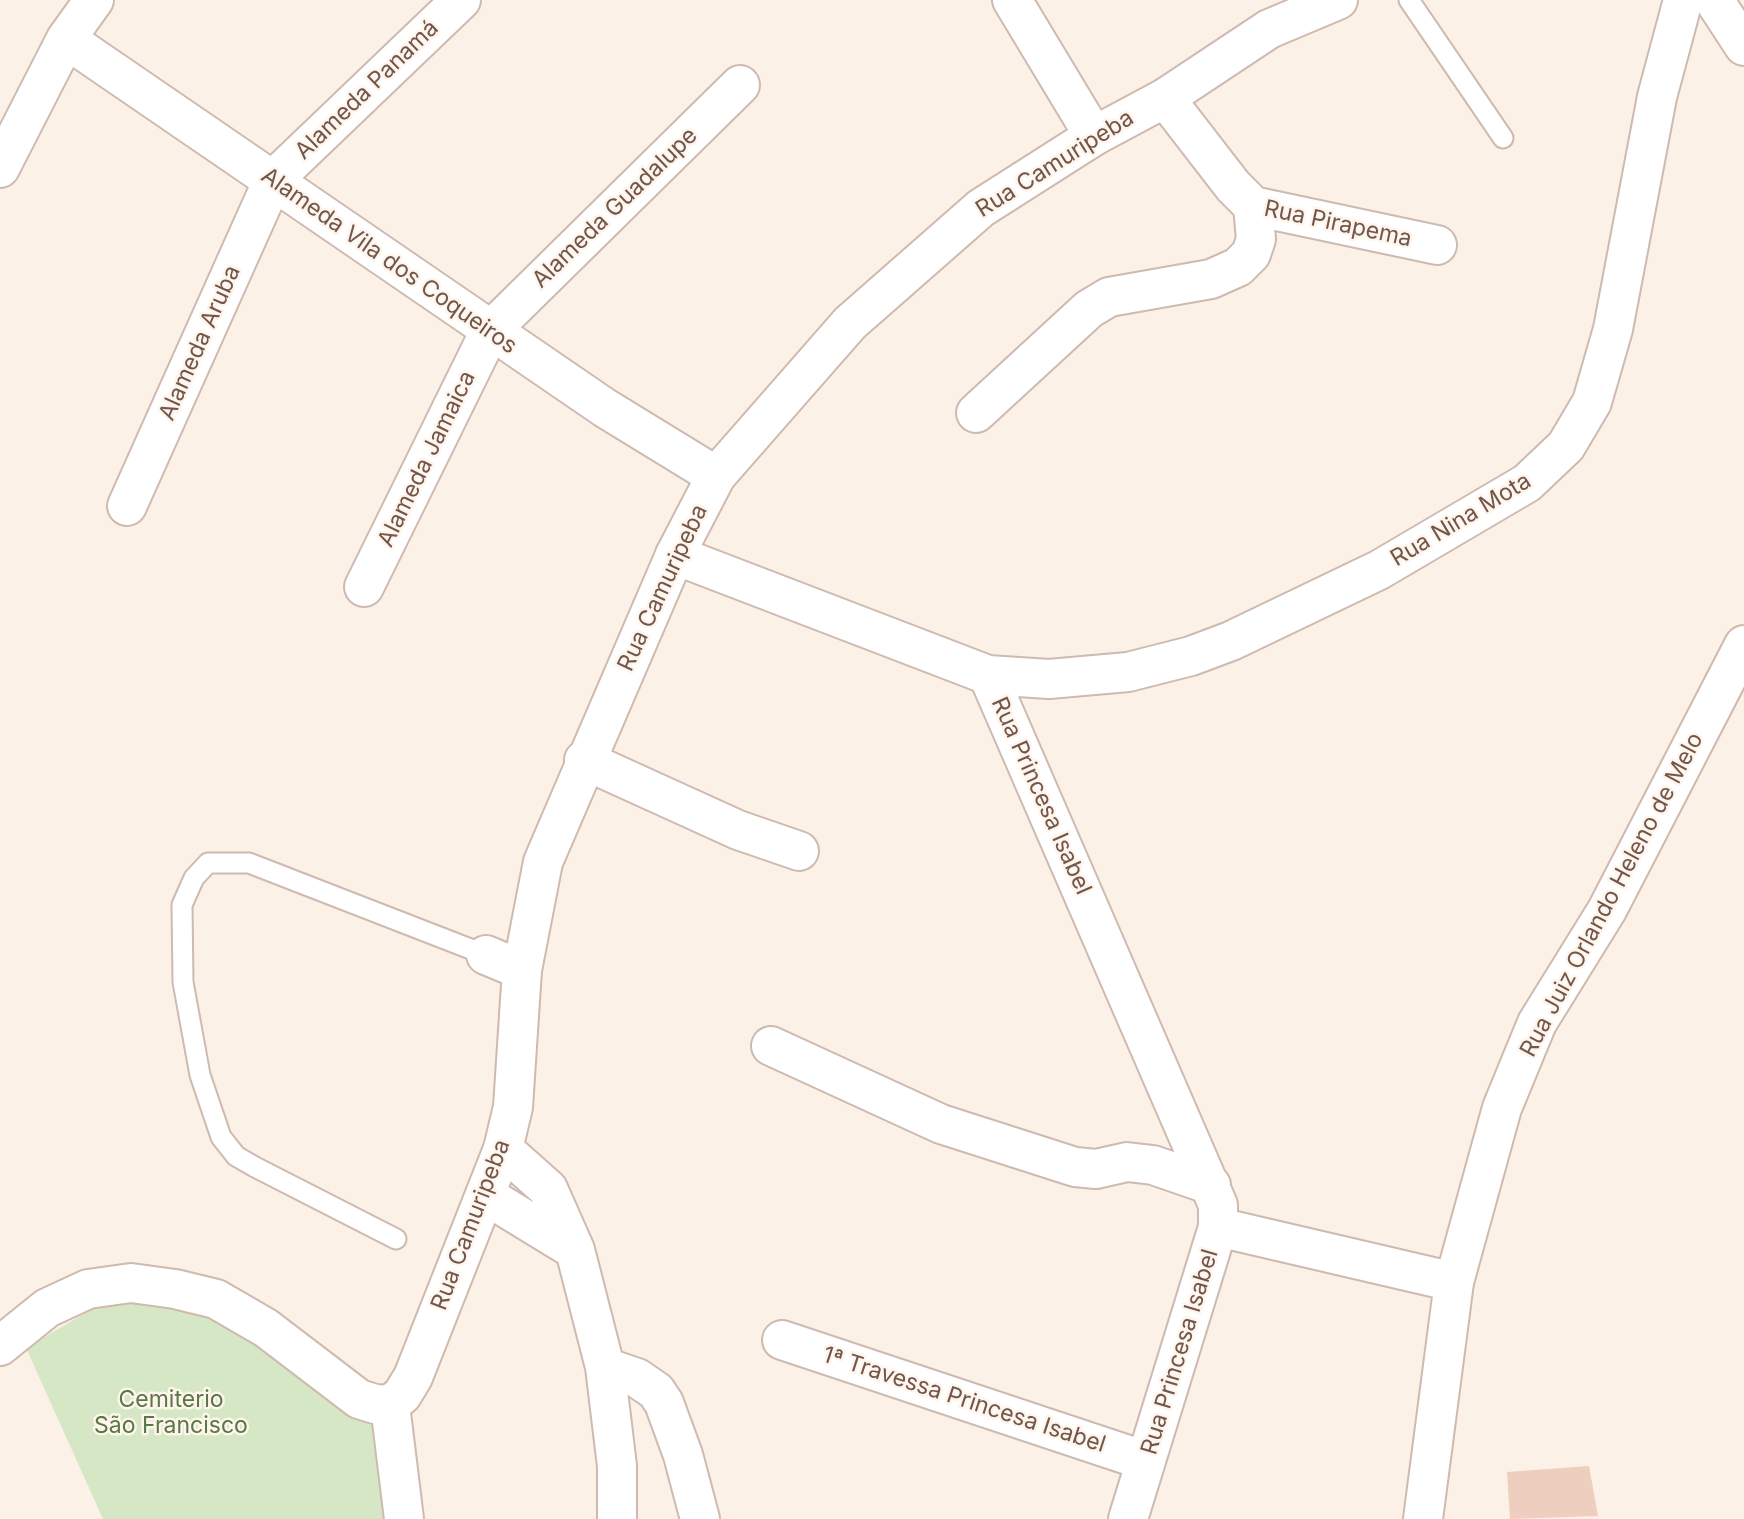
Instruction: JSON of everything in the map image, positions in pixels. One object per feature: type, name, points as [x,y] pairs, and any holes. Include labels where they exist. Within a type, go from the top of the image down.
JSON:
[{"type":"street","points":[[0,168],[66,39],[94,0]]},
{"type":"street","name":"Alameda Panamá","points":[[273,180],[461,0]]},
{"type":"street","points":[[1012,0],[1094,136]]},
{"type":"street","name":"Rua Camuripeba","points":[[390,1405],[402,1395],[413,1377],[503,1149],[513,1107],[523,970],[543,862],[584,760],[675,555],[716,477],[850,323],[981,208],[1094,136],[1165,97],[1273,14],[1338,0]]},
{"type":"street","name":"Rua Nina Mota","points":[[988,675],[1049,679],[1128,672],[1191,656],[1231,641],[1379,570],[1527,483],[1566,446],[1592,402],[1613,329],[1657,97],[1683,0]]},
{"type":"street","points":[[1714,0],[1744,46]]},
{"type":"street","name":"Alameda Vila dos Coqueiros","points":[[66,39],[490,331],[605,408],[716,477]]},
{"type":"street","name":"Alameda Guadalupe","points":[[490,331],[740,85]]},
{"type":"street","name":"Rua Pirapema","points":[[1165,97],[1233,186],[1253,206],[1437,246]]},
{"type":"street","name":"Alameda Aruba","points":[[127,506],[273,180]]},
{"type":"street","points":[[976,413],[1089,309],[1109,297],[1211,279],[1238,267],[1251,254],[1255,239],[1253,206]]},
{"type":"street","name":"Alameda Jamaica","points":[[364,587],[490,331]]},
{"type":"street","name":"Rua Princesa Isabel","points":[[675,555],[988,675],[1218,1205],[1219,1227],[1128,1519]]},
{"type":"street","name":"Rua Juiz Orlando Heleno de Melo","points":[[1423,1519],[1454,1282],[1502,1108],[1538,1023],[1607,910],[1744,645]]},
{"type":"street","points":[[584,760],[738,830],[799,851]]},
{"type":"street","points":[[486,956],[523,970]]},
{"type":"street","points":[[771,1046],[941,1125],[1075,1167],[1097,1169],[1127,1162],[1153,1165],[1211,1185]]},
{"type":"street","points":[[503,1149],[548,1189],[575,1250],[605,1367],[617,1466],[617,1519]]},
{"type":"street","points":[[485,1195],[575,1250]]},
{"type":"street","points":[[1219,1227],[1454,1282]]},
{"type":"street","points":[[0,1346],[47,1308],[88,1289],[131,1283],[175,1289],[216,1299],[266,1328],[359,1399],[390,1405],[404,1519]]},
{"type":"street","name":"1ª Travessa Princesa Isabel","points":[[782,1340],[1146,1461]]},
{"type":"street","points":[[605,1367],[637,1378],[656,1391],[664,1404],[683,1455],[700,1519]]},
{"type":"lane","points":[[1409,0],[1503,138]]},
{"type":"lane","points":[[396,1239],[236,1156],[221,1137],[200,1075],[183,982],[182,905],[194,878],[208,863],[249,863],[486,956]]},
{"type":"green space","name":"Cemiterio São Francisco","points":[[111,1298],[173,1298],[285,1351],[382,1432],[392,1519],[103,1519],[26,1348]]},
{"type":"building","points":[[1589,1466],[1598,1516],[1510,1519],[1507,1472]]}]
